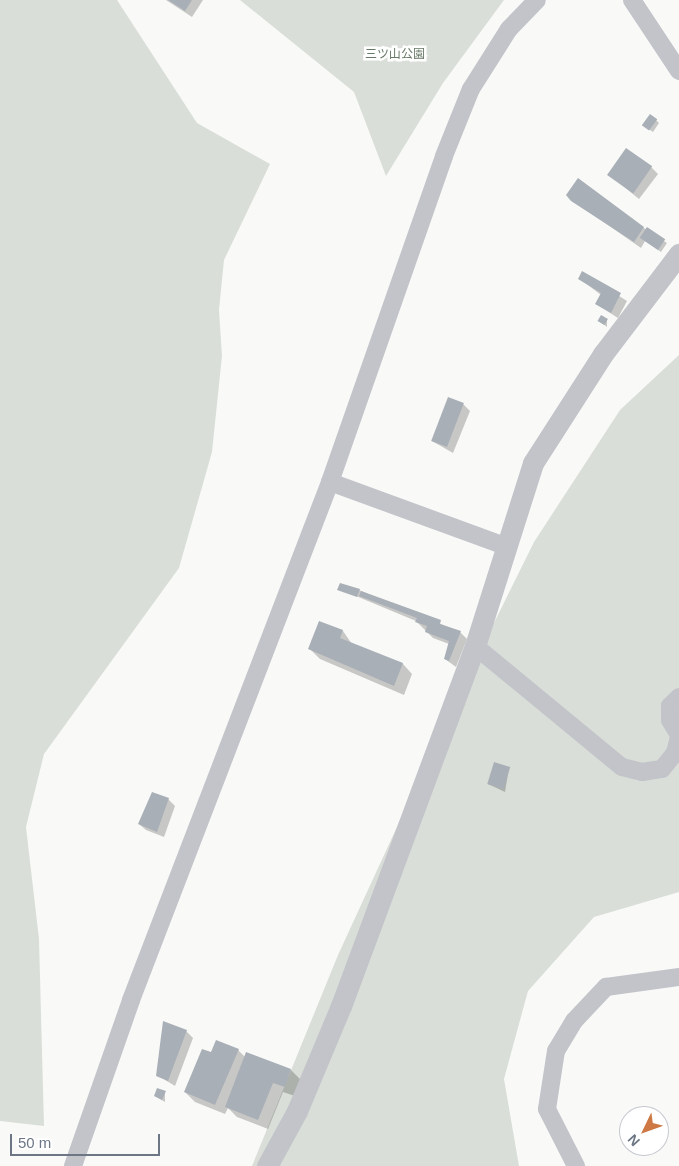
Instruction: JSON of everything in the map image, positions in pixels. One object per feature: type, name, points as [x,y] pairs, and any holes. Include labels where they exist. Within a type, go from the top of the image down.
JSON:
[{"type":"street","points":[[72,1166],[131,1000],[330,482],[471,89],[509,29],[537,0]]},
{"type":"street","points":[[632,0],[679,71]]},
{"type":"street","points":[[267,1166],[297,1111],[341,1006],[503,567],[505,546],[533,462],[554,426],[679,254]]},
{"type":"street","points":[[330,482],[505,546]]},
{"type":"street","points":[[475,646],[622,767],[642,772],[662,769],[674,753],[679,736],[670,720],[670,706],[679,697]]},
{"type":"street","points":[[576,1166],[547,1109],[556,1051],[574,1022],[606,988],[679,977]]},
{"type":"green space","points":[[0,0],[117,0],[197,123],[270,164],[224,260],[219,310],[222,356],[212,452],[179,568],[44,754],[26,827],[39,939],[44,1126],[0,1121]]},
{"type":"green space","name":"三ツ山公園","points":[[240,0],[504,0],[443,83],[386,176],[354,92]]},
{"type":"green space","points":[[679,355],[679,892],[594,917],[528,991],[504,1079],[519,1166],[252,1166],[338,955],[448,716],[534,542],[620,410]]},
{"type":"building","points":[[168,0],[192,0],[185,11]]},
{"type":"building","points":[[650,114],[657,119],[649,131],[642,125]]},
{"type":"building","points":[[626,148],[652,166],[633,193],[607,175]]},
{"type":"building","points":[[578,178],[644,227],[634,242],[571,201],[566,195]]},
{"type":"building","points":[[647,227],[665,239],[658,250],[640,238]]},
{"type":"building","points":[[582,271],[621,293],[611,313],[595,304],[601,293],[578,279]]},
{"type":"building","points":[[601,315],[608,319],[604,325],[598,321]]},
{"type":"building","points":[[448,397],[464,403],[447,447],[431,441]]},
{"type":"building","points":[[340,583],[360,589],[357,597],[337,590]]},
{"type":"building","points":[[361,591],[441,620],[440,624],[461,631],[449,661],[444,659],[449,641],[425,632],[427,626],[415,622],[417,618],[359,596]]},
{"type":"building","points":[[319,621],[343,630],[340,638],[403,663],[394,686],[308,649]]},
{"type":"building","points":[[494,762],[510,767],[504,789],[487,784]]},
{"type":"building","points":[[152,792],[169,798],[157,832],[138,824]]},
{"type":"building","points":[[163,1021],[187,1030],[168,1081],[156,1076]]},
{"type":"building","points":[[216,1040],[239,1049],[215,1105],[184,1092],[202,1049],[211,1052]]},
{"type":"building","points":[[246,1052],[291,1069],[285,1087],[273,1083],[258,1120],[225,1107]]},
{"type":"building","points":[[157,1088],[166,1091],[162,1100],[154,1096]]}]
